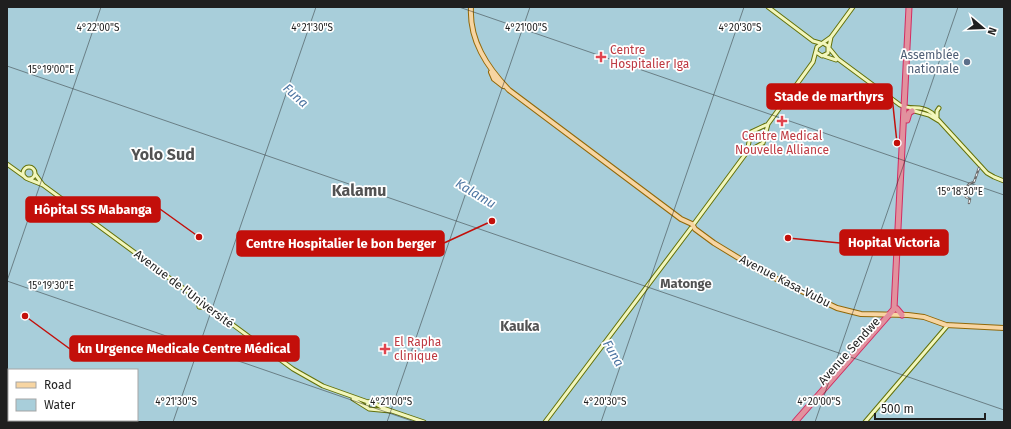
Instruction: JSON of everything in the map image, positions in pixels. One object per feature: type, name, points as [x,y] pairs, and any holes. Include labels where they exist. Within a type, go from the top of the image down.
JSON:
[{"type":"highway","points":[[894,313],[907,120],[909,7]]},
{"type":"highway","points":[[894,313],[912,7]]},
{"type":"highway","points":[[894,313],[906,316]]},
{"type":"highway","name":"Avenue Sendwe","points":[[799,422],[883,323],[894,313]]},
{"type":"highway","name":"Avenue Sendwe","points":[[795,422],[894,313]]},
{"type":"highway","points":[[879,315],[884,319],[883,323]]},
{"type":"main road","name":"Avenue Kasa-Vubu","points":[[471,7],[472,28],[480,50],[488,66],[509,90],[691,226],[760,271],[812,297],[852,312],[879,315],[894,313]]},
{"type":"main road","points":[[768,7],[812,41],[822,43],[829,48],[837,60]]},
{"type":"main road","points":[[747,152],[763,143],[768,124],[813,62],[818,45],[831,37],[853,7]]},
{"type":"main road","points":[[813,62],[828,52],[831,37]]},
{"type":"main road","points":[[812,41],[816,51],[820,55],[837,60],[907,109],[920,112],[934,118],[942,124]]},
{"type":"main road","points":[[488,66],[488,72],[500,84]]},
{"type":"main road","points":[[490,78],[509,90]]},
{"type":"main road","points":[[907,109],[920,107],[926,108],[937,117],[986,174],[995,180],[1004,182]]},
{"type":"main road","points":[[920,107],[920,112]]},
{"type":"main road","points":[[937,117],[937,111],[939,108]]},
{"type":"main road","points":[[545,422],[747,152],[750,142],[750,135],[768,124]]},
{"type":"main road","points":[[757,130],[764,135]]},
{"type":"main road","points":[[750,142],[757,146]]},
{"type":"main road","points":[[7,164],[28,179],[43,185]]},
{"type":"main road","points":[[19,172],[23,172],[26,168],[31,167],[43,185]]},
{"type":"main road","points":[[23,172],[25,176]]},
{"type":"main road","points":[[28,179],[33,178],[35,174]]},
{"type":"main road","name":"Avenue de l’Université","points":[[43,185],[293,369],[323,386],[374,404]]},
{"type":"main road","points":[[198,299],[198,307],[209,308]]},
{"type":"main road","points":[[906,316],[926,318],[948,325],[1004,328]]},
{"type":"main road","points":[[865,422],[948,325]]},
{"type":"main road","name":"Avenue de l’Université","points":[[350,396],[372,409]]},
{"type":"main road","points":[[367,407],[368,402]]},
{"type":"main road","points":[[396,412],[372,409],[374,404],[424,422]]},
{"type":"water","name":"Funa","points":[[7,7],[1004,7],[1004,422],[7,422]]},
{"type":"railway","points":[[969,203],[970,199],[966,197],[963,191],[969,184],[974,182],[979,168]]},
{"type":"place","name":"Centre Hospitalier Iga","points":[[601,57]]},
{"type":"place","name":"Assemblée nationale","points":[[967,62]]},
{"type":"place","name":"Centre Medical Nouvelle Alliance","points":[[782,121]]},
{"type":"place","name":"Stade de marthyrs","points":[[897,143]]},
{"type":"place","name":"Centre Hospitalier le bon berger","points":[[492,221]]},
{"type":"place","name":"Hôpital SS Mabanga","points":[[199,237]]},
{"type":"place","name":"Hopital Victoria","points":[[788,238]]},
{"type":"place","name":"kn Urgence Medicale Centre Médical","points":[[25,316]]},
{"type":"place","name":"El Rapha clinique","points":[[385,349]]},
{"type":"district","name":"Yolo Sud","points":[[163,154]]},
{"type":"district","name":"Kalamu","points":[[359,190]]},
{"type":"district","name":"Matonge","points":[[686,283]]},
{"type":"district","name":"Kauka","points":[[520,326]]}]
